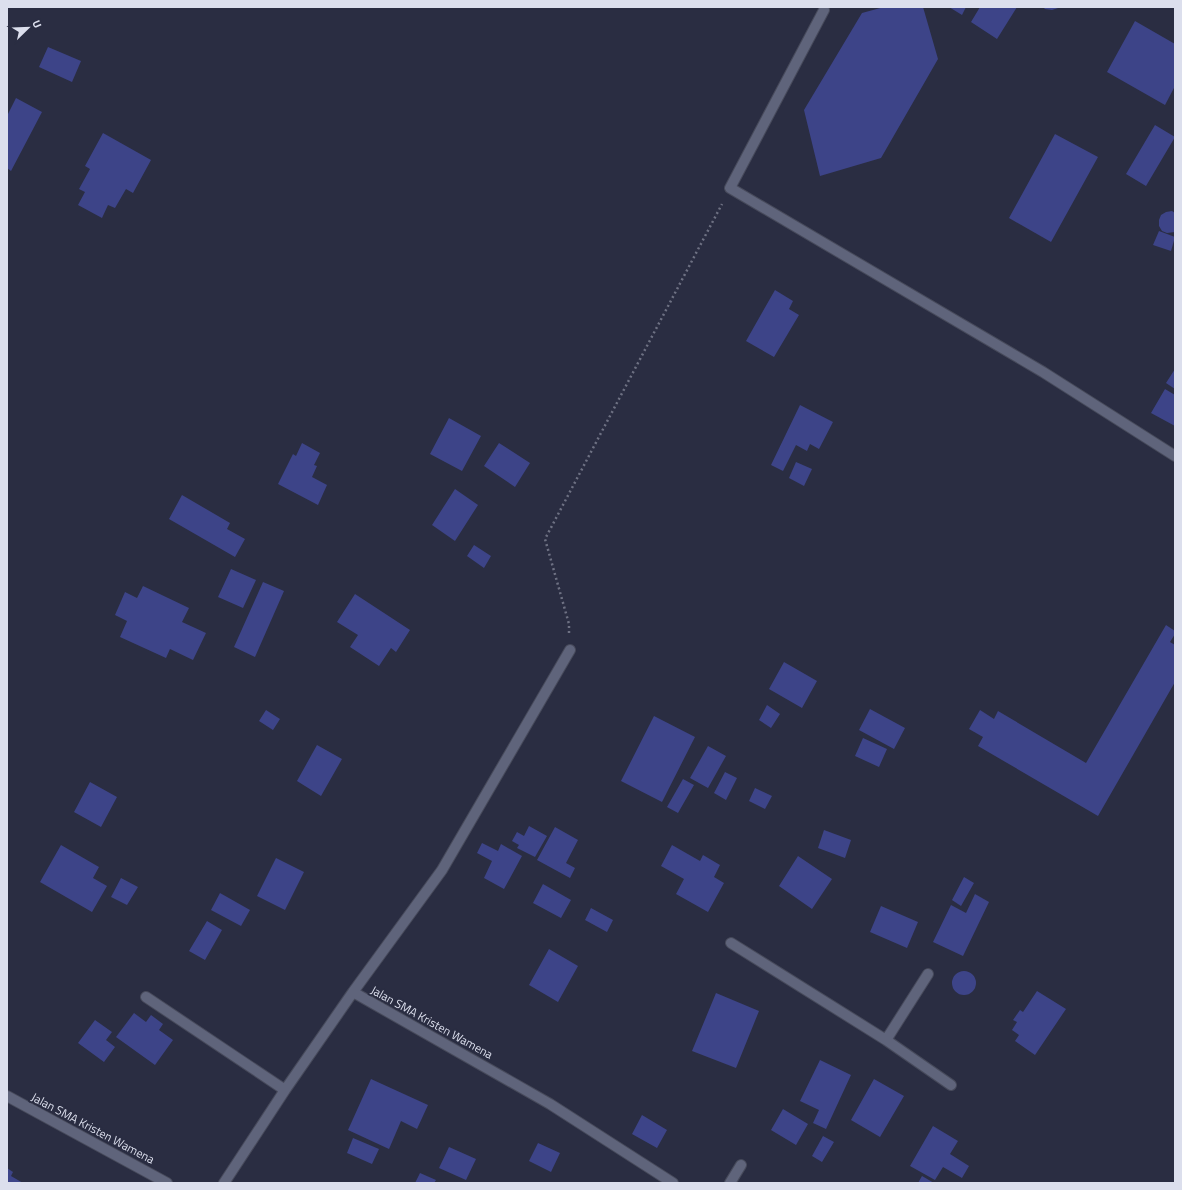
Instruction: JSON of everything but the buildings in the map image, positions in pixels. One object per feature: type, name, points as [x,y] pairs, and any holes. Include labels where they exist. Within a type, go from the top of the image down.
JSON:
[{"type":"street","points":[[824,10],[730,188],[1043,372],[1175,456]]},
{"type":"street","points":[[353,992],[442,870],[570,650]]},
{"type":"street","points":[[731,943],[886,1040],[951,1085]]},
{"type":"street","points":[[886,1040],[928,974]]},
{"type":"street","name":"Jalan SMA Kristen Wamena","points":[[224,1183],[285,1090],[353,992],[550,1104],[674,1183]]},
{"type":"street","points":[[146,997],[285,1090]]},
{"type":"street","name":"Jalan SMA Kristen Wamena","points":[[7,1096],[167,1183]]},
{"type":"street","points":[[730,1183],[741,1165]]},
{"type":"path","points":[[570,650],[569,624],[545,538],[730,188]]}]
